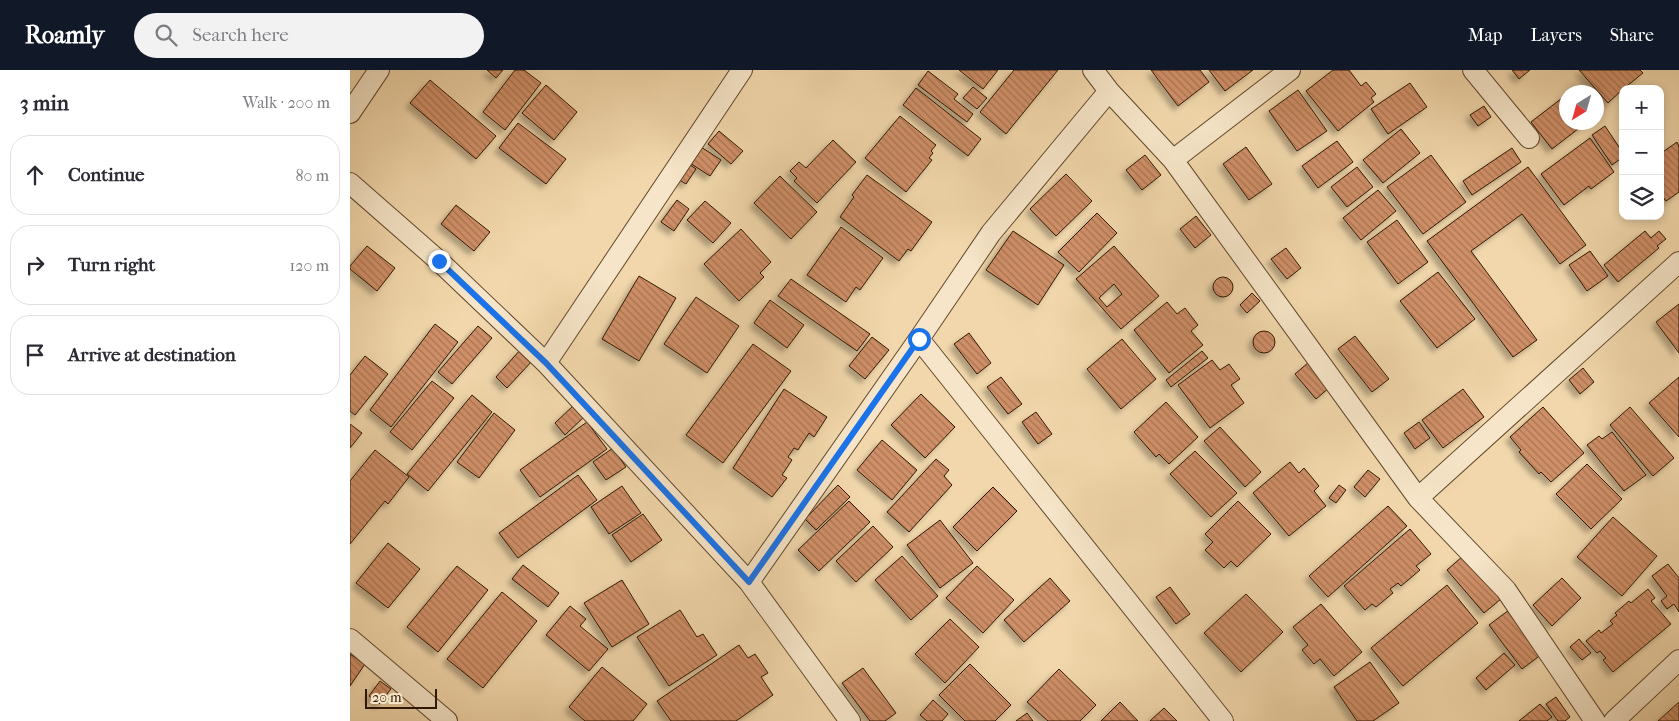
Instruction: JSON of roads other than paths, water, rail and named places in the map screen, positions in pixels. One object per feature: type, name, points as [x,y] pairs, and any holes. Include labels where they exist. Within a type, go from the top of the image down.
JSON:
[{"type":"street","points":[[350,113],[379,70]]},
{"type":"street","points":[[546,363],[742,70]]},
{"type":"street","points":[[1093,70],[1109,92],[1173,160],[1418,498],[1506,590],[1594,721]]},
{"type":"street","points":[[1173,160],[1290,70]]},
{"type":"street","points":[[1474,70],[1529,138]]},
{"type":"street","points":[[749,582],[991,233],[1109,92]]},
{"type":"street","points":[[350,183],[439,261],[546,363],[749,582],[850,721]]},
{"type":"street","points":[[1418,498],[1679,262]]},
{"type":"street","points":[[919,339],[1223,721]]},
{"type":"street","points":[[350,639],[448,721]]},
{"type":"street","points":[[1614,721],[1679,660]]}]
